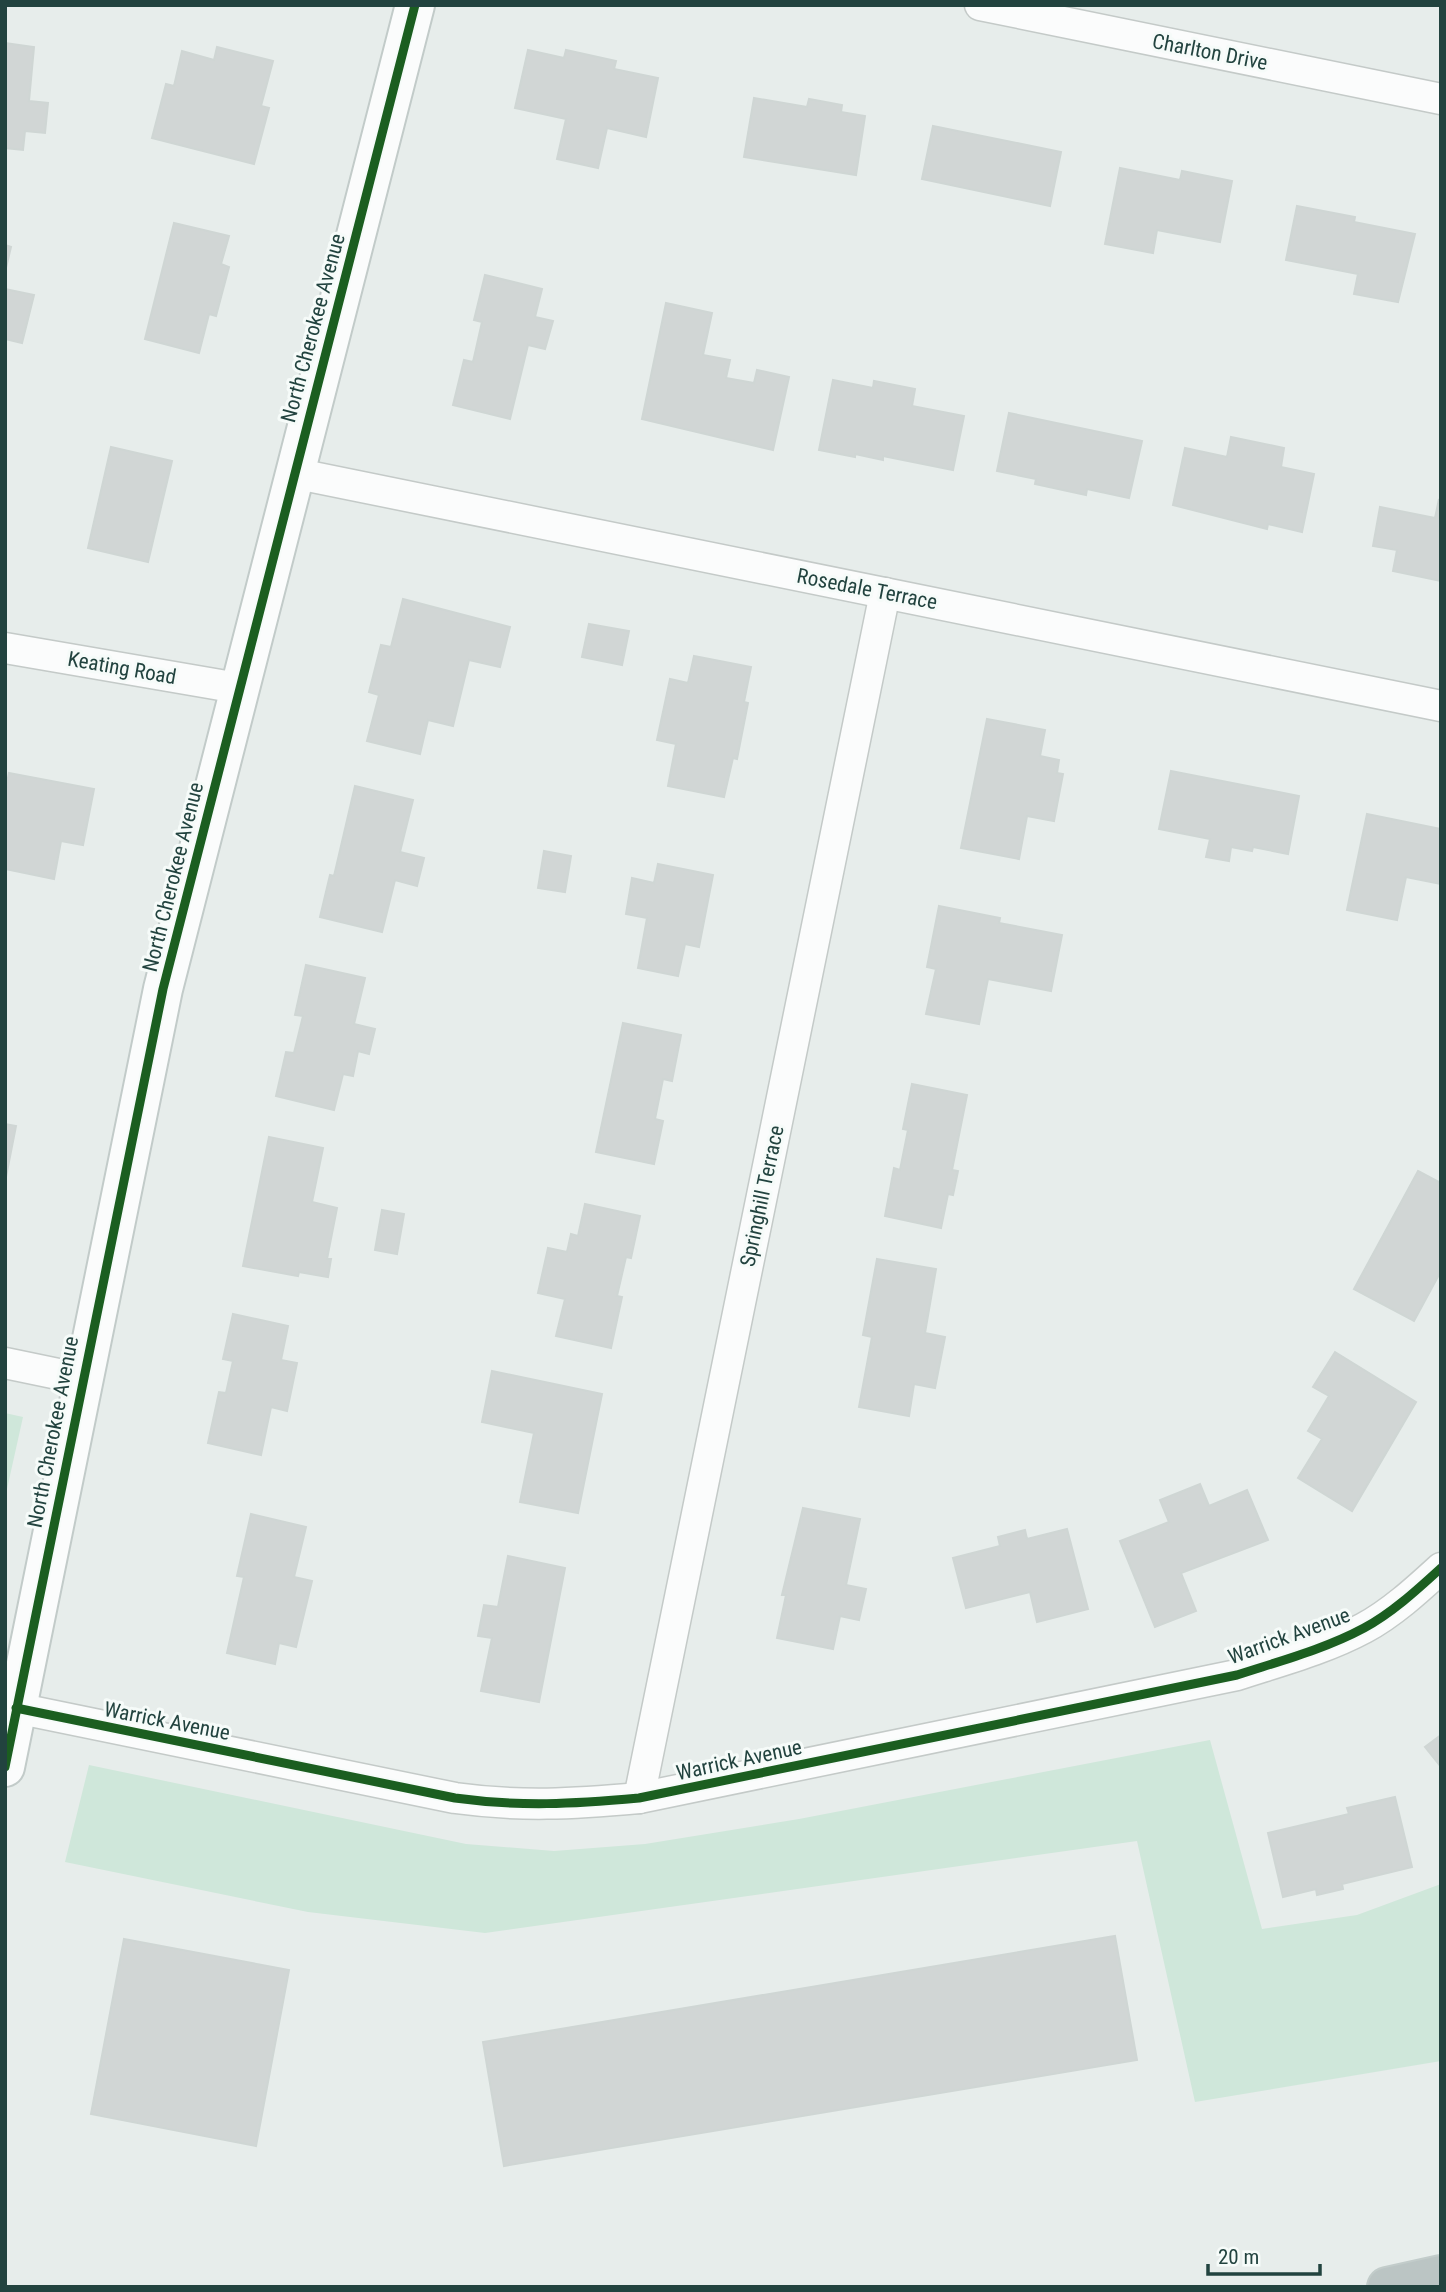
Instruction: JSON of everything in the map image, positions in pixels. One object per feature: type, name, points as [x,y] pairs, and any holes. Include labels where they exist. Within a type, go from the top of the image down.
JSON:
[{"type":"highway","points":[[1387,2287],[1441,2275]]},
{"type":"street","name":"North Cherokee Avenue","points":[[5,1767],[163,989],[415,5]]},
{"type":"street","name":"Charlton Drive","points":[[979,5],[1441,99]]},
{"type":"street","name":"Rosedale Terrace","points":[[293,473],[1441,706]]},
{"type":"street","name":"Springhill Terrace","points":[[639,1798],[885,593]]},
{"type":"street","name":"Keating Road","points":[[5,648],[238,688]]},
{"type":"street","points":[[5,1363],[82,1379]]},
{"type":"street","name":"Warrick Avenue","points":[[16,1708],[478,1801],[512,1805],[570,1805],[639,1798],[1237,1675],[1315,1649],[1366,1628],[1416,1591],[1441,1568]]},
{"type":"green space","points":[[5,1413],[23,1417],[5,1498]]},
{"type":"green space","points":[[1210,1740],[1262,1929],[1357,1915],[1441,1884],[1441,2061],[1195,2102],[1137,1841],[485,1933],[308,1912],[65,1862],[89,1765],[466,1844],[554,1851],[645,1844],[799,1819]]},
{"type":"building","points":[[5,43],[34,47],[29,101],[48,103],[45,133],[25,131],[23,150],[5,148]]},
{"type":"building","points":[[217,47],[273,61],[261,106],[269,108],[254,164],[152,138],[166,84],[174,86],[182,51],[214,60]]},
{"type":"building","points":[[528,50],[564,58],[566,50],[616,61],[614,69],[658,78],[646,137],[607,128],[598,168],[557,159],[566,119],[515,108]]},
{"type":"building","points":[[754,98],[807,107],[809,99],[842,105],[841,112],[865,116],[856,175],[744,157]]},
{"type":"building","points":[[933,126],[1061,152],[1050,206],[922,179]]},
{"type":"building","points":[[1120,168],[1180,180],[1182,171],[1232,181],[1220,242],[1157,230],[1153,253],[1105,244]]},
{"type":"building","points":[[1297,206],[1355,217],[1354,222],[1415,234],[1398,302],[1354,294],[1358,274],[1286,260]]},
{"type":"building","points":[[174,223],[229,236],[221,264],[229,267],[216,316],[209,314],[199,353],[145,339]]},
{"type":"building","points":[[5,245],[11,247],[5,272]]},
{"type":"building","points":[[485,275],[542,289],[535,317],[553,321],[545,349],[528,345],[510,419],[453,405],[464,360],[473,362],[482,322],[474,320]]},
{"type":"building","points":[[5,289],[34,295],[22,343],[5,339]]},
{"type":"building","points":[[666,303],[712,313],[703,355],[730,360],[726,378],[754,383],[757,370],[789,377],[773,450],[642,419]]},
{"type":"building","points":[[833,380],[873,388],[874,381],[915,389],[912,406],[964,416],[953,470],[883,456],[883,460],[819,450]]},
{"type":"building","points":[[1009,413],[1142,441],[1129,498],[1087,489],[1086,495],[1035,484],[1036,479],[997,471]]},
{"type":"building","points":[[1231,437],[1284,448],[1281,467],[1314,474],[1302,532],[1268,524],[1267,529],[1173,505],[1185,448],[1227,457]]},
{"type":"building","points":[[111,447],[172,461],[148,562],[88,548]]},
{"type":"building","points":[[1439,499],[1441,581],[1393,571],[1397,550],[1373,546],[1380,507],[1435,518]]},
{"type":"building","points":[[403,599],[510,627],[500,667],[469,660],[453,726],[428,720],[420,754],[367,741],[379,695],[369,692],[381,645],[391,647]]},
{"type":"building","points":[[589,624],[629,631],[622,665],[582,657]]},
{"type":"building","points":[[694,656],[751,667],[744,702],[748,703],[737,759],[733,758],[724,797],[668,786],[676,744],[657,740],[670,679],[688,683]]},
{"type":"building","points":[[987,719],[1045,730],[1040,756],[1059,760],[1057,773],[1063,774],[1054,821],[1027,816],[1019,859],[961,848]]},
{"type":"building","points":[[1171,771],[1299,796],[1288,854],[1253,847],[1252,851],[1231,847],[1229,861],[1206,857],[1210,839],[1159,829]]},
{"type":"building","points":[[9,773],[94,789],[83,845],[61,841],[54,879],[5,869],[5,792]]},
{"type":"building","points":[[355,786],[413,800],[400,852],[424,858],[417,886],[395,880],[382,932],[320,917],[330,875],[334,876]]},
{"type":"building","points":[[1367,814],[1441,829],[1441,884],[1406,877],[1397,920],[1347,910]]},
{"type":"building","points":[[544,851],[571,856],[565,892],[538,888]]},
{"type":"building","points":[[658,864],[713,875],[699,947],[685,944],[678,976],[638,968],[647,918],[626,914],[632,878],[654,883]]},
{"type":"building","points":[[939,906],[1000,918],[999,923],[1062,935],[1051,991],[988,979],[979,1024],[926,1014],[936,969],[927,967]]},
{"type":"building","points":[[306,965],[365,978],[354,1024],[375,1029],[369,1054],[358,1051],[353,1076],[343,1074],[334,1110],[276,1096],[286,1052],[294,1053],[303,1016],[295,1015]]},
{"type":"building","points":[[623,1023],[681,1035],[672,1081],[663,1079],[655,1119],[663,1121],[654,1164],[596,1152]]},
{"type":"building","points":[[912,1084],[967,1095],[952,1170],[958,1171],[953,1195],[948,1194],[941,1228],[885,1216],[894,1168],[900,1170],[908,1130],[903,1129]]},
{"type":"building","points":[[5,1124],[16,1126],[5,1182]]},
{"type":"building","points":[[269,1137],[323,1148],[312,1202],[337,1208],[327,1259],[331,1259],[328,1277],[299,1272],[298,1276],[243,1266]]},
{"type":"building","points":[[1418,1171],[1441,1183],[1441,1271],[1414,1321],[1354,1289]]},
{"type":"building","points":[[585,1204],[640,1216],[631,1258],[626,1257],[617,1296],[622,1297],[611,1348],[556,1336],[565,1299],[538,1293],[548,1248],[567,1252],[571,1234],[578,1236]]},
{"type":"building","points":[[382,1210],[404,1214],[397,1254],[375,1250]]},
{"type":"building","points":[[877,1259],[936,1269],[925,1333],[945,1337],[935,1388],[914,1384],[909,1416],[859,1407],[872,1337],[863,1335]]},
{"type":"building","points":[[233,1314],[288,1326],[281,1360],[297,1363],[287,1411],[271,1407],[261,1455],[208,1443],[219,1392],[226,1393],[233,1361],[223,1359]]},
{"type":"building","points":[[1335,1352],[1416,1402],[1352,1511],[1298,1478],[1322,1439],[1308,1431],[1329,1396],[1313,1387]]},
{"type":"building","points":[[492,1371],[602,1394],[578,1513],[520,1502],[534,1433],[482,1422]]},
{"type":"building","points":[[1200,1484],[1209,1506],[1247,1490],[1268,1540],[1181,1573],[1196,1611],[1155,1627],[1120,1541],[1169,1522],[1160,1500]]},
{"type":"building","points":[[803,1508],[860,1519],[846,1585],[866,1589],[859,1620],[840,1616],[833,1649],[777,1638],[786,1595],[782,1595]]},
{"type":"building","points":[[251,1514],[306,1527],[294,1577],[312,1581],[296,1647],[279,1643],[275,1664],[227,1653],[244,1577],[237,1576]]},
{"type":"building","points":[[1067,1529],[1088,1609],[1037,1622],[1030,1592],[966,1608],[953,1558],[1000,1546],[998,1537],[1025,1530],[1027,1539]]},
{"type":"building","points":[[508,1556],[565,1568],[539,1702],[481,1691],[492,1638],[478,1636],[484,1605],[498,1607]]},
{"type":"building","points":[[1441,1735],[1441,1767],[1425,1747]]},
{"type":"building","points":[[1395,1797],[1412,1867],[1342,1884],[1343,1889],[1317,1895],[1316,1889],[1283,1897],[1268,1833],[1349,1814],[1347,1808]]},
{"type":"building","points":[[1115,1936],[1137,2060],[504,2166],[483,2042]]},
{"type":"building","points":[[124,1939],[289,1970],[256,2146],[91,2114]]},
{"type":"cycle path","points":[[5,1767],[163,989],[415,5]]},
{"type":"cycle path","points":[[16,1708],[455,1798],[547,1804],[639,1798],[1237,1675],[1318,1648],[1364,1628],[1395,1608],[1441,1568]]}]
